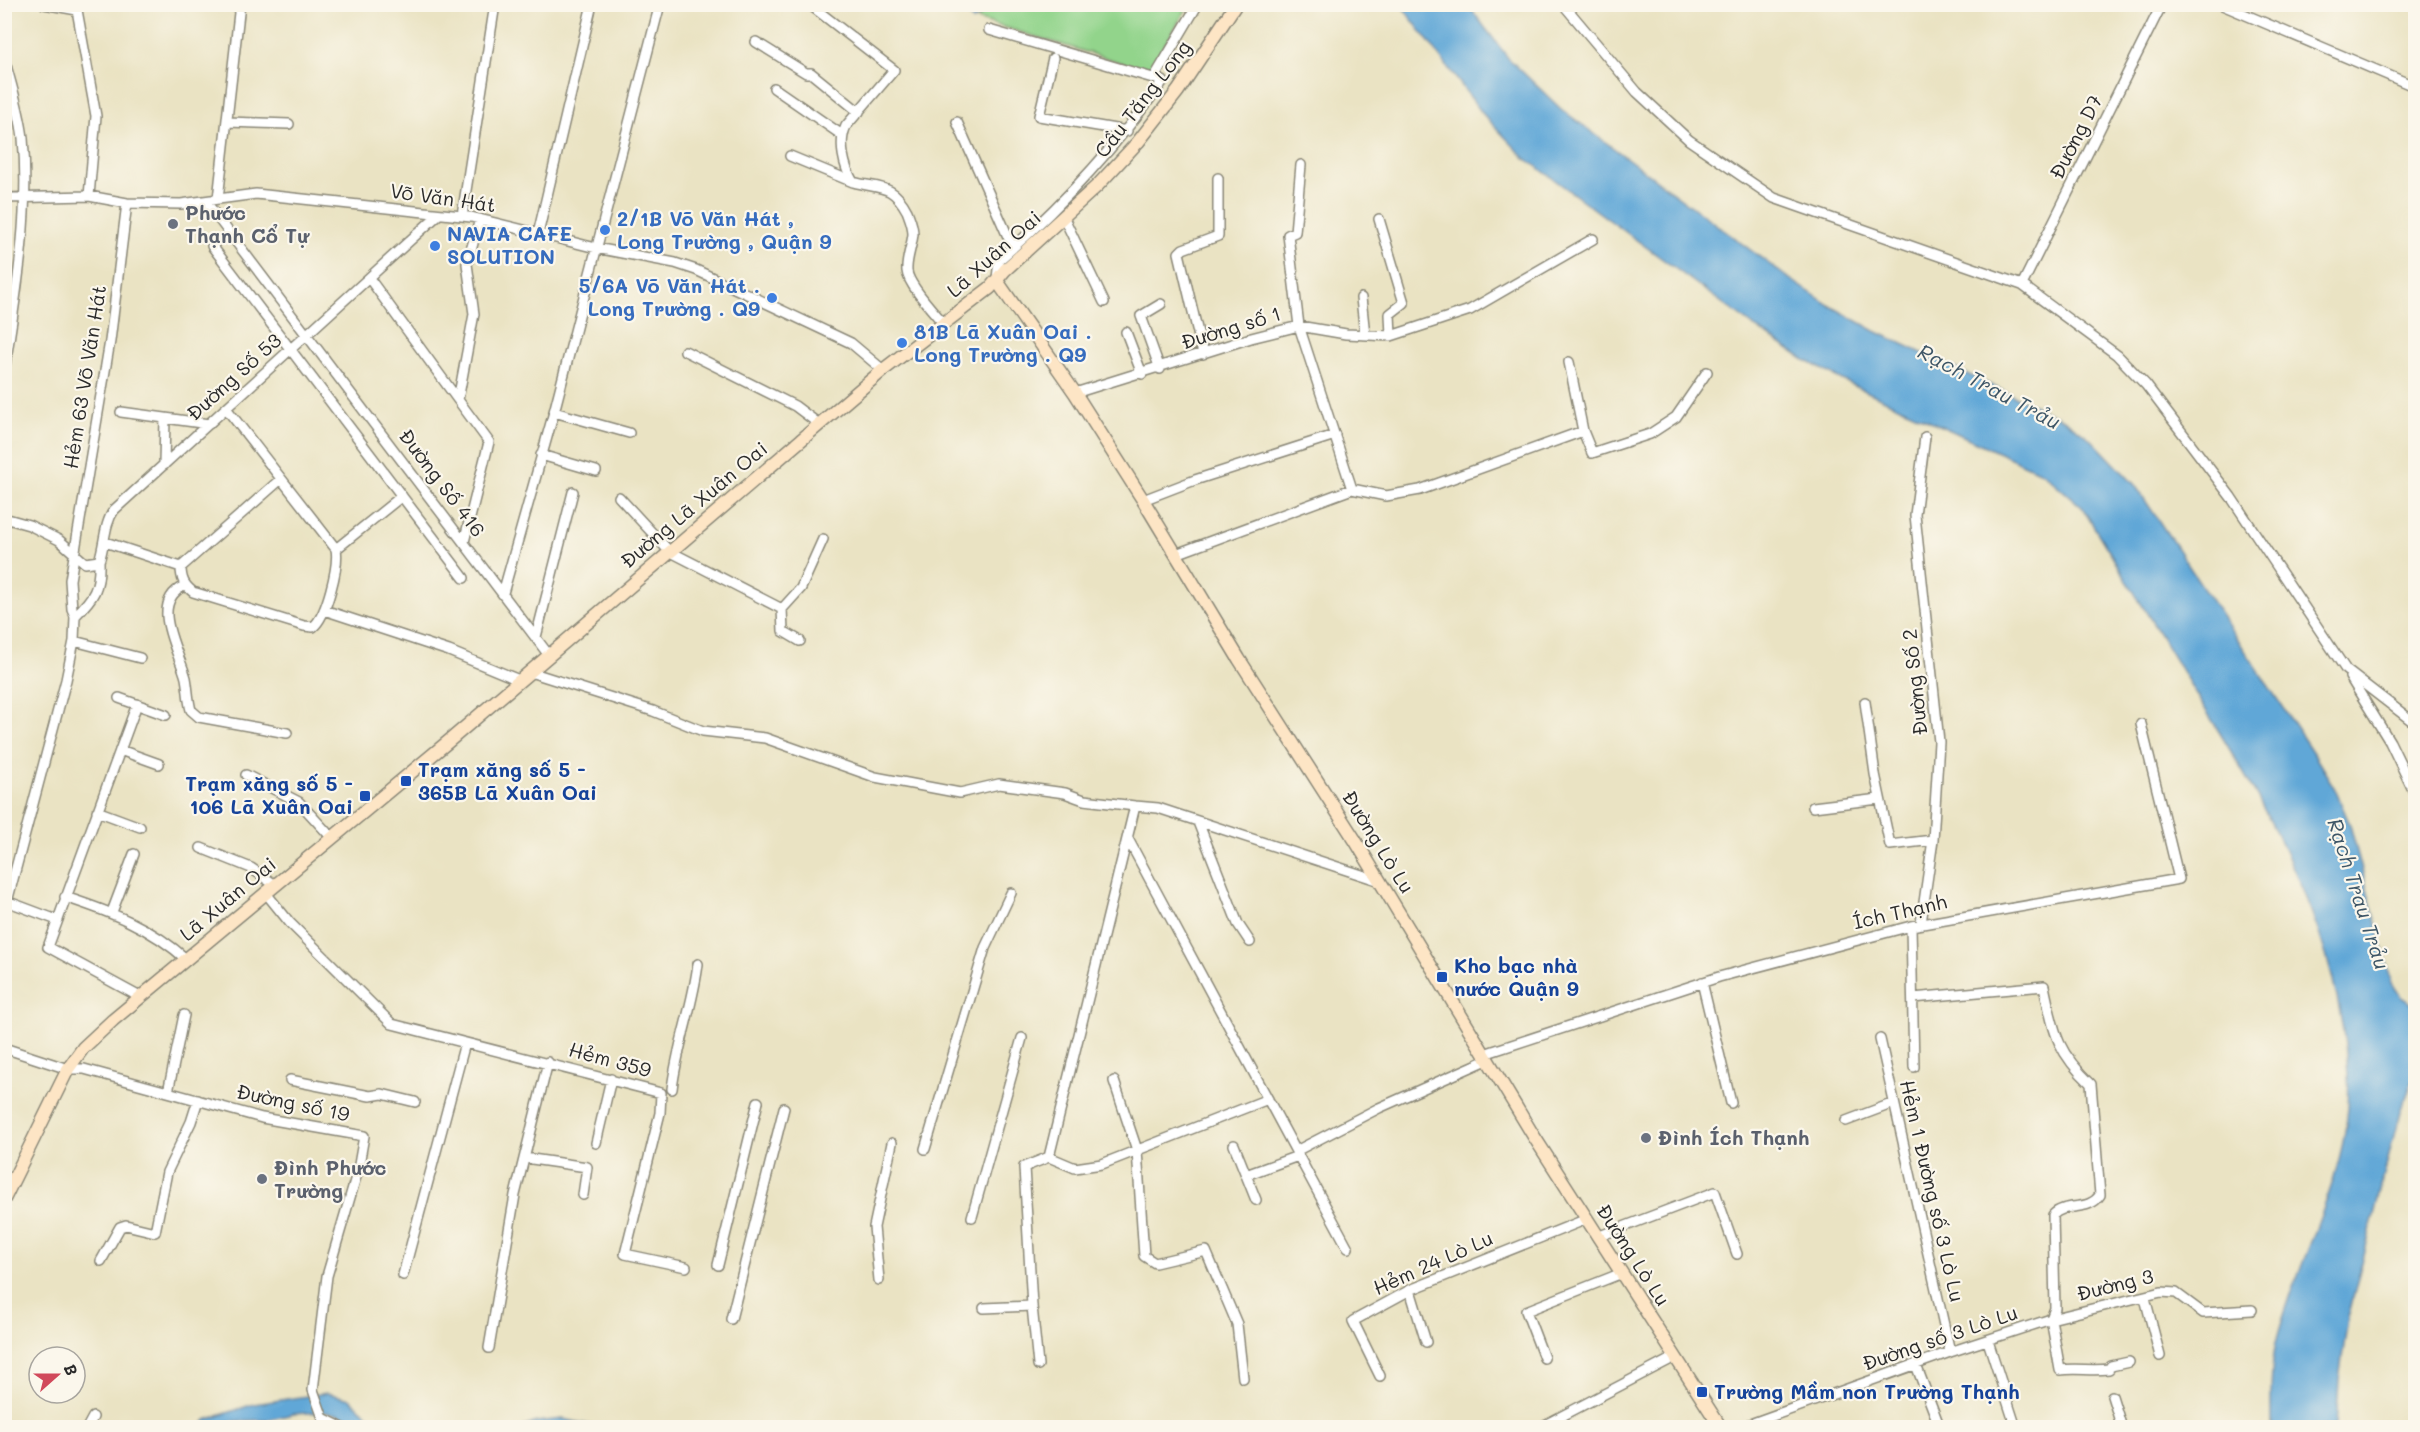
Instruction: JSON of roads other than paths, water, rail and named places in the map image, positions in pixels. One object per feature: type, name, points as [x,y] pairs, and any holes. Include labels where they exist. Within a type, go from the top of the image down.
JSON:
[{"type":"main road","name":"Cầu Tăng Long","points":[[1098,185],[1158,117],[1236,4]]},
{"type":"main road","name":"Lã Xuân Oai","points":[[884,370],[997,281],[1005,270],[1098,185]]},
{"type":"main road","name":"Đường Lò Lu","points":[[997,281],[1075,393],[1143,500],[1380,881],[1597,1237],[1721,1428]]},
{"type":"main road","name":"Đường Lã Xuân Oai","points":[[530,672],[548,654],[884,370]]},
{"type":"main road","name":"Lã Xuân Oai","points":[[4,1198],[68,1069],[83,1048],[140,997],[530,672]]},
{"type":"street","points":[[44,4],[77,7],[96,116],[89,196]]},
{"type":"street","points":[[219,199],[240,4]]},
{"type":"street","points":[[462,216],[495,4]]},
{"type":"street","points":[[538,234],[592,4]]},
{"type":"street","points":[[502,593],[554,412],[660,4]]},
{"type":"street","points":[[679,4],[686,4]]},
{"type":"street","points":[[809,4],[894,70],[842,135],[848,174],[853,182]]},
{"type":"street","points":[[997,281],[999,260],[1076,189],[1127,131],[1159,80],[1198,4]]},
{"type":"street","points":[[1563,4],[1637,92],[1689,140],[1774,198],[2022,285],[2085,329],[2117,355],[2146,385],[2231,497],[2346,670],[2390,742],[2415,796]]},
{"type":"street","name":"Đường D7","points":[[2022,285],[2162,4]]},
{"type":"street","points":[[2220,4],[2415,87]]},
{"type":"street","points":[[989,30],[1159,80]]},
{"type":"street","points":[[756,42],[806,73],[811,73],[859,112]]},
{"type":"street","points":[[4,58],[23,136],[26,196],[17,290],[4,372]]},
{"type":"street","points":[[1053,58],[1039,116],[1127,131]]},
{"type":"street","points":[[774,88],[842,135]]},
{"type":"street","points":[[4,110],[17,110]]},
{"type":"street","points":[[228,122],[289,124]]},
{"type":"street","points":[[957,122],[1013,248]]},
{"type":"street","points":[[790,156],[853,182],[883,187],[892,192],[902,203],[912,221],[913,231],[907,272],[910,281],[944,324]]},
{"type":"street","points":[[1301,165],[1295,232],[1288,235],[1299,326],[1352,489]]},
{"type":"street","points":[[1203,354],[1179,253],[1218,236],[1218,178]]},
{"type":"street","name":"Võ Văn Hát","points":[[4,198],[89,196],[127,203],[206,202],[256,194],[480,219],[596,248],[675,262],[850,343],[884,370]]},
{"type":"street","name":"Đường Số 416","points":[[206,202],[548,654]]},
{"type":"street","name":"Hẻm 63 Võ Văn Hát","points":[[4,913],[9,902],[74,641],[75,616],[72,609],[70,580],[110,341],[127,203]]},
{"type":"street","name":"Đường Số 53","points":[[75,616],[94,597],[99,561],[105,542],[107,519],[439,214]]},
{"type":"street","points":[[1064,218],[1104,302]]},
{"type":"street","points":[[458,400],[474,314],[467,264],[480,219]]},
{"type":"street","points":[[1379,219],[1404,303],[1390,314],[1391,336]]},
{"type":"street","name":"Đường số 1","points":[[1075,393],[1160,369],[1251,338],[1299,326],[1365,335],[1391,336],[1470,310],[1593,239]]},
{"type":"street","points":[[212,246],[464,578]]},
{"type":"street","points":[[369,278],[489,442],[464,542]]},
{"type":"street","points":[[1361,298],[1365,335]]},
{"type":"street","points":[[1160,369],[1141,316],[1161,304]]},
{"type":"street","points":[[1126,332],[1142,374]]},
{"type":"street","points":[[686,351],[795,406],[819,424]]},
{"type":"street","points":[[1569,362],[1583,431],[1592,453],[1650,434],[1676,417],[1707,372]]},
{"type":"street","points":[[184,586],[194,592],[313,627],[320,622],[338,559],[336,549],[226,408]]},
{"type":"street","points":[[121,412],[209,424]]},
{"type":"street","points":[[554,412],[629,433]]},
{"type":"street","points":[[164,465],[165,418]]},
{"type":"street","points":[[1176,554],[1352,489],[1386,496],[1420,490],[1583,431]]},
{"type":"street","points":[[1143,500],[1195,480],[1335,435]]},
{"type":"street","name":"Đường Số 2","points":[[1921,923],[1933,840],[1939,742],[1915,515],[1925,437]]},
{"type":"street","points":[[541,455],[596,471]]},
{"type":"street","points":[[181,567],[281,479]]},
{"type":"street","points":[[536,637],[573,492]]},
{"type":"street","points":[[336,549],[402,496]]},
{"type":"street","points":[[619,497],[669,551],[782,609]]},
{"type":"street","points":[[4,518],[29,525],[59,540],[85,563],[99,561]]},
{"type":"street","points":[[800,641],[783,631],[782,609],[801,588],[823,539]]},
{"type":"street","points":[[105,542],[181,567]]},
{"type":"street","points":[[181,567],[184,586]]},
{"type":"street","points":[[184,586],[175,590],[170,599],[167,614],[174,647],[187,680],[190,710],[199,717],[287,733]]},
{"type":"street","points":[[324,610],[449,651],[519,680]]},
{"type":"street","points":[[74,641],[140,658]]},
{"type":"street","points":[[2346,670],[2415,724]]},
{"type":"street","points":[[530,672],[652,711],[703,731],[765,738],[874,777],[960,793],[999,784],[1065,793],[1084,800],[1158,808],[1380,881]]},
{"type":"street","points":[[119,698],[166,715]]},
{"type":"street","points":[[1865,702],[1879,799],[1890,845],[1933,840]]},
{"type":"street","points":[[136,704],[48,947],[140,997]]},
{"type":"street","name":"Ích Thạnh","points":[[1246,1175],[1297,1154],[1379,1108],[1486,1057],[1702,982],[1921,923],[2179,879],[2141,724]]},
{"type":"street","points":[[120,750],[159,764]]},
{"type":"street","points":[[246,775],[299,802],[332,838]]},
{"type":"street","points":[[1813,807],[1879,799]]},
{"type":"street","points":[[1049,1157],[1135,806]]},
{"type":"street","points":[[97,811],[140,827]]},
{"type":"street","points":[[1198,822],[1238,924],[1250,942]]},
{"type":"street","points":[[1128,839],[1184,940],[1198,974],[1231,1027],[1348,1248]]},
{"type":"street","name":"Hẻm 359","points":[[201,848],[251,868],[270,888],[298,932],[392,1024],[548,1062],[662,1093],[660,1113],[625,1254],[686,1268]]},
{"type":"street","points":[[112,912],[134,854]]},
{"type":"street","points":[[925,1149],[986,948],[1011,893]]},
{"type":"street","points":[[65,897],[112,912],[160,937],[187,960]]},
{"type":"street","points":[[9,902],[57,920]]},
{"type":"street","points":[[1911,926],[1914,1067]]},
{"type":"street","points":[[672,1089],[675,1062],[695,986],[698,964]]},
{"type":"street","points":[[1702,982],[1731,1103]]},
{"type":"street","points":[[1913,998],[2044,986],[2057,1042],[2075,1069],[2091,1084],[2100,1195],[2092,1203],[2060,1210],[2053,1215],[2055,1308],[2052,1319],[2060,1371],[2079,1368],[2088,1371],[2109,1369],[2111,1366],[2128,1362]]},
{"type":"street","points":[[168,1092],[184,1015]]},
{"type":"street","points":[[972,1217],[1022,1038]]},
{"type":"street","name":"Hẻm 1 Đường số 3 Lò Lu","points":[[1880,1039],[1950,1352]]},
{"type":"street","points":[[403,1275],[436,1160],[465,1043]]},
{"type":"street","points":[[4,1048],[68,1069]]},
{"type":"street","points":[[489,1348],[515,1195],[548,1062]]},
{"type":"street","name":"Đường số 19","points":[[68,1069],[84,1069],[261,1118],[364,1136],[358,1170],[327,1276],[313,1390],[322,1418],[342,1428]]},
{"type":"street","points":[[596,1143],[612,1079]]},
{"type":"street","points":[[290,1080],[370,1096],[382,1094],[415,1102]]},
{"type":"street","points":[[1114,1080],[1137,1150],[1144,1256],[1155,1263],[1206,1251],[1237,1324],[1243,1378]]},
{"type":"street","points":[[1038,1365],[1032,1306],[1024,1167],[1049,1157],[1075,1168],[1102,1164],[1228,1117],[1269,1099]]},
{"type":"street","points":[[101,1261],[120,1227],[126,1226],[154,1232],[167,1172],[191,1122],[198,1100]]},
{"type":"street","points":[[718,1265],[758,1102]]},
{"type":"street","points":[[1846,1121],[1894,1103]]},
{"type":"street","points":[[731,1319],[784,1108]]},
{"type":"street","points":[[879,1280],[874,1221],[892,1143]]},
{"type":"street","points":[[1234,1145],[1256,1200]]},
{"type":"street","points":[[525,1158],[586,1167],[588,1173],[584,1196]]},
{"type":"street","points":[[1597,1237],[1715,1192],[1737,1254]]},
{"type":"street","name":"Hẻm 24 Lò Lu","points":[[1380,1376],[1353,1321],[1410,1290],[1587,1219]]},
{"type":"street","points":[[1544,1358],[1527,1311],[1622,1273]]},
{"type":"street","points":[[1410,1290],[1426,1342]]},
{"type":"street","name":"Đường 3","points":[[2052,1319],[2172,1291],[2203,1313],[2252,1310]]},
{"type":"street","points":[[2145,1298],[2160,1356]]},
{"type":"street","points":[[984,1308],[1032,1306]]},
{"type":"street","name":"Đường số 3 Lò Lu","points":[[1739,1428],[1950,1352],[2052,1319]]},
{"type":"street","points":[[1988,1341],[2016,1428]]},
{"type":"street","points":[[1539,1428],[1675,1357]]},
{"type":"street","points":[[1916,1365],[1940,1428]]},
{"type":"street","points":[[2112,1396],[2122,1428]]},
{"type":"street","points":[[87,1428],[93,1417]]},
{"type":"water","points":[[975,4],[989,5],[973,21],[967,13]]},
{"type":"water","name":"Rạch Trau Trảu","points":[[1401,5],[1468,5],[1508,58],[1561,109],[1784,275],[1829,305],[1875,331],[2065,420],[2092,440],[2135,485],[2315,756],[2335,789],[2350,825],[2392,983],[2401,997],[2416,1006],[2415,1076],[2400,1112],[2348,1318],[2339,1379],[2336,1427],[2271,1427],[2272,1374],[2276,1343],[2337,1168],[2344,1139],[2348,1108],[2346,1052],[2331,973],[2302,889],[2263,808],[2082,507],[2043,473],[1846,382],[1805,360],[1759,330],[1525,158],[1483,114]]},
{"type":"water","points":[[327,1393],[350,1399],[381,1427],[364,1427],[338,1414],[324,1412],[293,1414],[267,1420],[232,1421],[218,1427],[201,1428],[206,1420],[254,1404]]},
{"type":"water","points":[[563,1419],[599,1427],[523,1427],[537,1422]]},
{"type":"place","name":"Phước Thạnh Cổ Tự","points":[[173,224]]},
{"type":"place","name":"2/1B Võ Văn Hát , Long Trường , Quận 9","points":[[605,230]]},
{"type":"place","name":"NAVIA CAFE SOLUTION","points":[[435,246]]},
{"type":"place","name":"5/6A Võ Văn Hát . Long Trường . Q9","points":[[772,298]]},
{"type":"place","name":"81B Lã Xuân Oai . Long Trường . Q9","points":[[902,343]]},
{"type":"place","name":"Trạm xăng số 5 - 365B Lã Xuân Oai","points":[[406,781]]},
{"type":"place","name":"Trạm xăng số 5 - 106 Lã Xuân Oai","points":[[365,796]]},
{"type":"place","name":"Kho bạc nhà nước Quận 9","points":[[1442,977]]},
{"type":"place","name":"Đình Ích Thạnh","points":[[1646,1138]]},
{"type":"place","name":"Đình Phước Trường","points":[[262,1179]]},
{"type":"place","name":"Trường Mầm non Trường Thạnh","points":[[1702,1392]]}]
